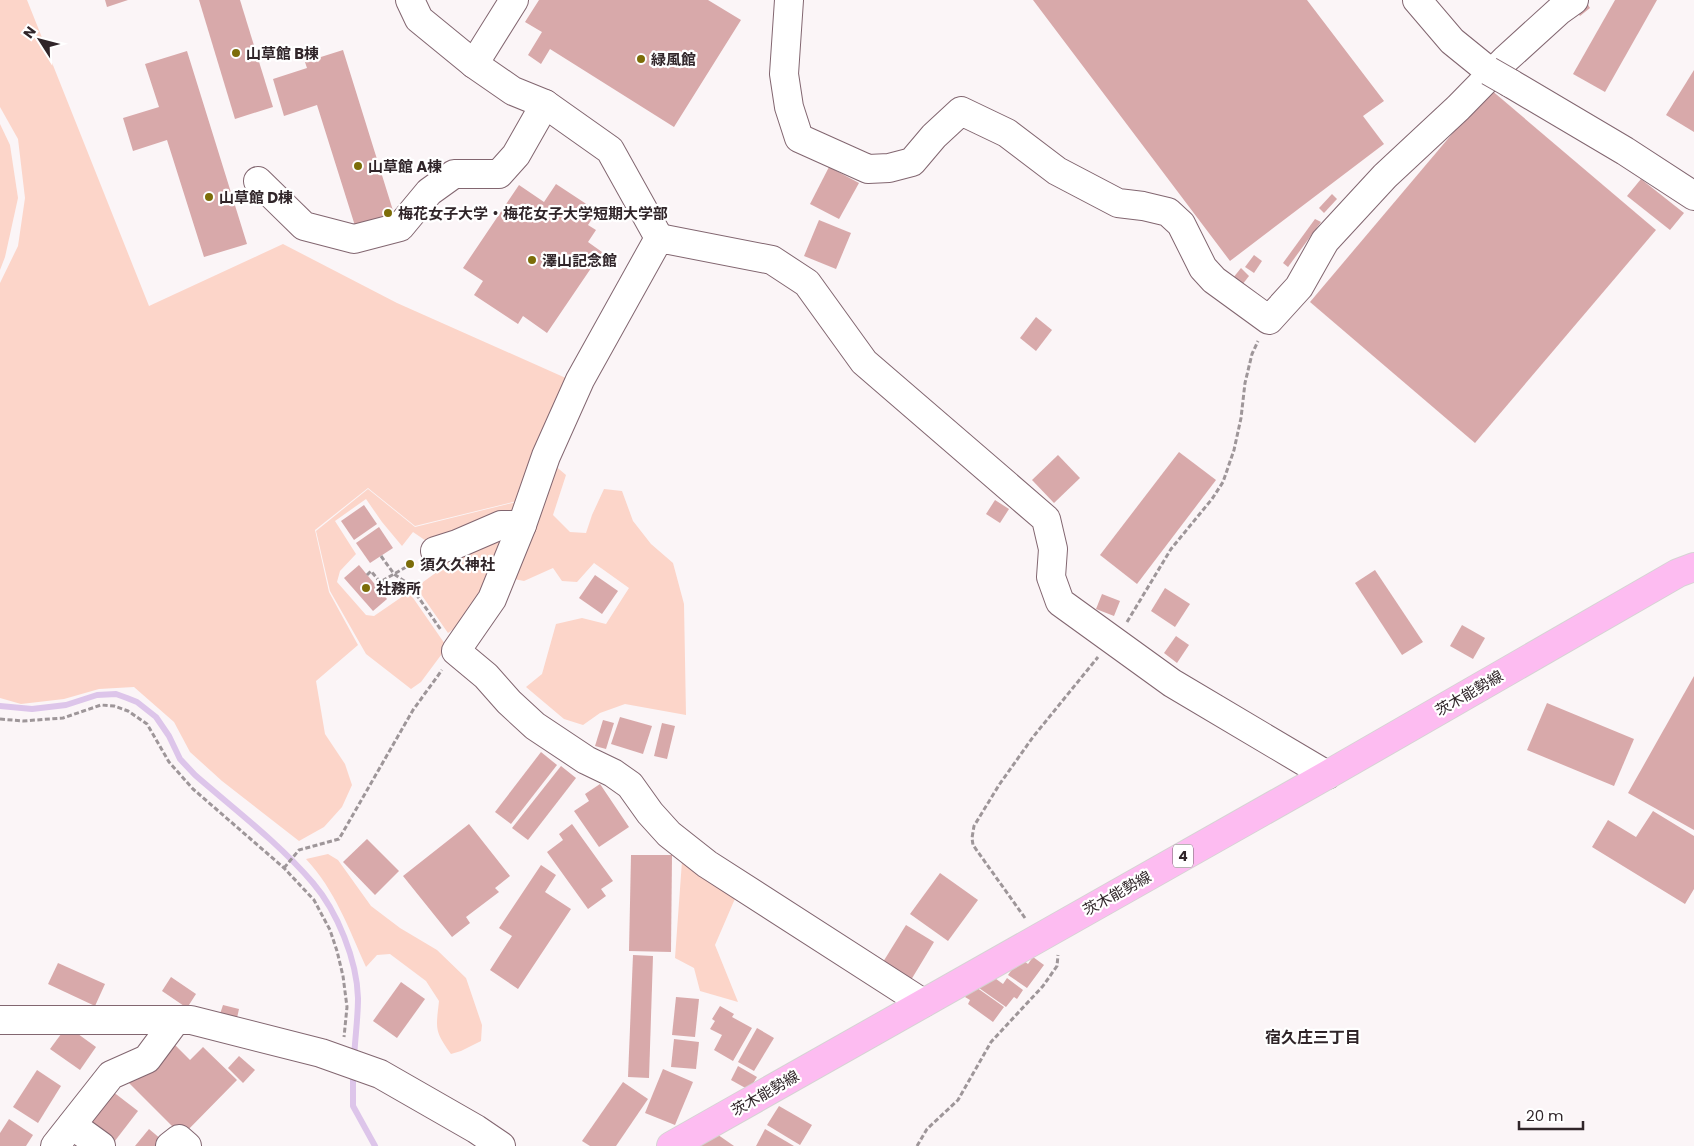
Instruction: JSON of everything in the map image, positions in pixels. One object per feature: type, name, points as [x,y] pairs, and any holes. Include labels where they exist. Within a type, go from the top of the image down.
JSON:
[{"type":"main road","name":"茨木能勢線","points":[[671,1146],[1327,775],[1670,578],[1694,567]]},
{"type":"street","points":[[410,0],[419,19],[474,64],[513,91],[545,104],[610,150],[659,238],[772,260],[807,282],[864,362],[1046,519],[1053,549],[1051,576],[1060,602],[1172,683],[1327,775]]},
{"type":"street","points":[[474,64],[514,0]]},
{"type":"street","points":[[789,0],[784,74],[789,107],[799,138],[868,169],[889,168],[912,162],[934,136],[961,112],[1007,133],[1057,171],[1118,203],[1168,212],[1180,224],[1203,268],[1214,280],[1269,320],[1299,287],[1326,241],[1384,176],[1458,108],[1506,59],[1560,10],[1574,0]]},
{"type":"street","points":[[1418,0],[1452,41],[1499,77],[1625,150],[1694,196]]},
{"type":"street","points":[[258,181],[304,226],[354,239],[400,227],[429,192],[454,174],[498,174],[516,155],[545,104]]},
{"type":"street","points":[[659,238],[580,380],[546,456],[522,524],[492,599],[449,641],[535,726],[586,760],[630,784],[650,813],[669,834],[707,864],[923,1003]]},
{"type":"street","points":[[435,551],[501,525],[522,524]]},
{"type":"street","points":[[0,1020],[191,1020],[321,1053],[352,1064],[388,1079],[476,1129],[501,1146]]},
{"type":"street","points":[[55,1146],[111,1075],[147,1059],[176,1020]]},
{"type":"street","points":[[72,1125],[101,1146]]},
{"type":"street","points":[[170,1146],[179,1139],[187,1146]]},
{"type":"path","points":[[917,1146],[927,1129],[958,1100],[991,1042],[1043,986],[1057,966],[1058,950],[972,845],[974,826],[999,784],[1033,736],[1126,624],[1171,548],[1212,500],[1223,482],[1234,450],[1241,418],[1245,383],[1252,354],[1269,320]]},
{"type":"path","points":[[367,574],[371,571],[380,582],[435,551]]},
{"type":"path","points":[[284,868],[299,850],[339,839],[449,641],[410,585],[394,574],[381,556]]},
{"type":"path","points":[[0,719],[23,721],[63,718],[101,705],[114,706],[128,711],[147,724],[169,762],[193,789],[284,868],[314,900],[330,930],[343,976],[352,1064]]},
{"type":"shaded area","points":[[0,0],[27,0],[149,306],[283,244],[397,303],[568,379],[521,500],[415,526],[368,488],[315,530],[329,592],[358,645],[316,681],[325,734],[345,764],[352,785],[342,807],[324,827],[299,841],[222,781],[190,752],[174,722],[134,687],[99,689],[64,699],[21,704],[0,698],[0,283],[18,246],[25,198],[18,139],[0,107]]},
{"type":"shaded area","points":[[0,124],[10,145],[18,198],[5,257],[0,270]]},
{"type":"shaded area","points":[[553,464],[566,475],[553,515],[570,532],[586,533],[604,489],[622,491],[633,521],[651,544],[673,563],[684,604],[686,715],[625,704],[600,713],[583,725],[564,719],[526,687],[542,674],[556,624],[582,618],[606,624],[629,588],[594,563],[577,582],[562,581],[553,568],[524,581],[509,578]]},
{"type":"shaded area","points":[[368,489],[415,527],[520,501],[515,516],[432,545],[413,532],[402,546],[366,499],[335,521],[356,554],[340,571],[337,582],[366,615],[374,616],[409,592],[447,647],[421,682],[411,689],[366,654],[330,591],[316,531]]},
{"type":"shaded area","points":[[506,537],[482,596],[456,633],[452,630],[448,633],[416,587],[437,572],[441,557]]},
{"type":"shaded area","points":[[328,854],[338,860],[371,906],[400,928],[437,950],[466,978],[482,1025],[481,1041],[451,1054],[439,1034],[437,1018],[439,1001],[426,981],[390,954],[377,955],[366,967],[333,897],[306,859]]},
{"type":"shaded area","points":[[682,861],[737,894],[715,945],[738,1002],[700,991],[694,968],[675,958]]},
{"type":"building","points":[[105,0],[128,0],[107,7]]},
{"type":"building","name":"山草館 B棟","points":[[199,0],[240,0],[273,107],[235,119]]},
{"type":"building","name":"緑風館","points":[[539,0],[708,0],[741,20],[674,127],[550,49],[541,64],[528,55],[542,32],[525,22]]},
{"type":"building","points":[[1033,0],[1307,0],[1384,101],[1363,116],[1384,144],[1230,261]]},
{"type":"building","points":[[1615,0],[1657,0],[1605,92],[1573,74]]},
{"type":"building","points":[[1587,3],[1590,8],[1580,16],[1576,10]]},
{"type":"building","name":"山草館 A棟","points":[[343,50],[395,217],[356,229],[317,105],[284,116],[273,79],[307,68],[305,62]]},
{"type":"building","name":"山草館 D棟","points":[[187,51],[247,244],[204,257],[167,140],[133,151],[123,118],[159,107],[145,64]]},
{"type":"building","points":[[1694,70],[1694,132],[1666,115]]},
{"type":"building","points":[[1490,89],[1656,230],[1475,443],[1310,302]]},
{"type":"building","points":[[829,167],[859,183],[839,219],[810,204]]},
{"type":"building","points":[[1641,179],[1684,213],[1670,230],[1627,196]]},
{"type":"building","name":"澤山記念館","points":[[556,184],[597,211],[588,225],[596,230],[588,242],[602,252],[547,333],[523,316],[518,324],[474,295],[483,281],[463,268],[519,185],[544,202]]},
{"type":"building","points":[[1332,194],[1337,199],[1324,213],[1319,208]]},
{"type":"building","points":[[1315,219],[1321,222],[1288,267],[1283,263]]},
{"type":"building","points":[[819,220],[851,233],[836,269],[804,256]]},
{"type":"building","points":[[1254,255],[1262,261],[1254,273],[1245,267]]},
{"type":"building","points":[[1241,268],[1249,276],[1242,285],[1233,278]]},
{"type":"building","points":[[1036,317],[1052,330],[1036,351],[1020,338]]},
{"type":"building","points":[[1179,452],[1216,480],[1137,584],[1100,555]]},
{"type":"building","points":[[1058,455],[1080,478],[1054,503],[1032,480]]},
{"type":"building","points":[[995,500],[1009,509],[1000,523],[986,514]]},
{"type":"building","points":[[364,505],[377,524],[354,540],[341,521]]},
{"type":"building","points":[[379,527],[393,548],[370,563],[356,543]]},
{"type":"building","name":"社務所","points":[[359,565],[387,599],[373,611],[344,578]]},
{"type":"building","points":[[1375,570],[1423,642],[1402,655],[1355,583]]},
{"type":"building","points":[[595,575],[618,591],[602,614],[579,598]]},
{"type":"building","points":[[1165,588],[1190,604],[1175,627],[1151,611]]},
{"type":"building","points":[[1102,594],[1120,601],[1114,616],[1096,609]]},
{"type":"building","points":[[1462,625],[1485,638],[1473,659],[1450,646]]},
{"type":"building","points":[[1176,636],[1189,645],[1177,663],[1164,653]]},
{"type":"building","points":[[1694,676],[1694,830],[1628,793]]},
{"type":"building","points":[[1547,703],[1634,739],[1614,786],[1527,750]]},
{"type":"building","points":[[620,717],[652,726],[643,754],[611,744]]},
{"type":"building","points":[[603,720],[614,723],[606,749],[595,746]]},
{"type":"building","points":[[662,723],[675,726],[667,759],[654,756]]},
{"type":"building","points":[[541,752],[557,765],[511,824],[495,812]]},
{"type":"building","points":[[561,766],[576,778],[528,840],[512,828]]},
{"type":"building","points":[[600,784],[629,827],[599,847],[574,811],[589,801],[585,794]]},
{"type":"building","points":[[1653,811],[1694,836],[1694,889],[1685,904],[1592,847],[1608,820],[1636,837]]},
{"type":"building","points":[[469,824],[510,876],[495,888],[499,892],[466,917],[470,923],[452,937],[403,876]]},
{"type":"building","points":[[572,824],[613,881],[601,889],[606,896],[588,909],[547,852],[563,840],[559,834]]},
{"type":"building","points":[[367,839],[399,871],[375,895],[343,862]]},
{"type":"building","points":[[631,855],[672,855],[671,952],[629,951]]},
{"type":"building","points":[[541,865],[556,875],[545,892],[571,909],[518,989],[490,970],[512,936],[499,928]]},
{"type":"building","points":[[940,873],[978,900],[948,941],[910,914]]},
{"type":"building","points":[[906,925],[934,942],[911,980],[883,962]]},
{"type":"building","points":[[633,955],[653,956],[649,1078],[628,1077]]},
{"type":"building","points":[[1033,957],[1044,965],[1027,988],[1008,975],[1020,958],[1028,964]]},
{"type":"building","points":[[58,963],[105,984],[95,1006],[48,984]]},
{"type":"building","points":[[992,976],[1003,984],[1007,978],[1023,990],[1017,999],[1014,997],[1006,1007],[979,988],[983,982],[985,984]]},
{"type":"building","points":[[171,977],[196,994],[187,1008],[162,991]]},
{"type":"building","points":[[401,982],[425,999],[397,1038],[373,1021]]},
{"type":"building","points":[[973,985],[1004,1007],[993,1022],[968,1004],[970,1000],[965,997]]},
{"type":"building","points":[[676,997],[699,999],[695,1037],[672,1035]]},
{"type":"building","points":[[223,1005],[239,1009],[237,1018],[220,1014]]},
{"type":"building","points":[[720,1006],[734,1014],[732,1017],[752,1028],[733,1061],[714,1050],[722,1035],[710,1029],[715,1021],[712,1019]]},
{"type":"building","points":[[67,1026],[96,1047],[80,1070],[50,1049]]},
{"type":"building","points":[[757,1028],[774,1038],[754,1071],[738,1062]]},
{"type":"building","points":[[674,1039],[699,1042],[696,1069],[671,1067]]},
{"type":"building","points":[[171,1041],[190,1060],[203,1047],[237,1080],[182,1136],[129,1083]]},
{"type":"building","points":[[239,1056],[255,1070],[243,1083],[228,1068]]},
{"type":"building","points":[[738,1066],[757,1077],[749,1090],[731,1080]]},
{"type":"building","points":[[663,1069],[693,1082],[675,1125],[645,1113]]},
{"type":"building","points":[[37,1070],[61,1086],[38,1123],[13,1107]]},
{"type":"building","points":[[623,1082],[648,1099],[616,1146],[590,1146],[582,1141]]},
{"type":"building","points":[[108,1088],[138,1111],[111,1146],[81,1125]]},
{"type":"building","points":[[779,1106],[812,1125],[800,1145],[767,1125]]},
{"type":"building","points":[[9,1119],[33,1135],[26,1146],[0,1146],[0,1133]]},
{"type":"building","points":[[149,1129],[162,1140],[157,1146],[135,1146]]},
{"type":"building","points":[[765,1129],[794,1146],[756,1146]]},
{"type":"building","points":[[711,1130],[734,1146],[700,1146]]},
{"type":"waterway","points":[[0,706],[32,709],[66,705],[97,695],[116,694],[137,702],[156,717],[169,736],[180,759],[195,775],[286,854],[313,883],[330,907],[350,952],[357,983],[358,1006],[354,1059]]},
{"type":"waterway","points":[[353,1071],[353,1106],[375,1146]]},
{"type":"place","name":"山草館 B棟","points":[[236,53]]},
{"type":"place","name":"緑風館","points":[[641,59]]},
{"type":"place","name":"山草館 A棟","points":[[358,166]]},
{"type":"place","name":"山草館 D棟","points":[[209,197]]},
{"type":"place","name":"梅花女子大学・梅花女子大学短期大学部","points":[[388,213]]},
{"type":"place","name":"澤山記念館","points":[[532,260]]},
{"type":"place","name":"須久久神社","points":[[410,564]]},
{"type":"place","name":"社務所","points":[[366,588]]},
{"type":"district","name":"宿久庄三丁目","points":[[1313,1037]]}]
